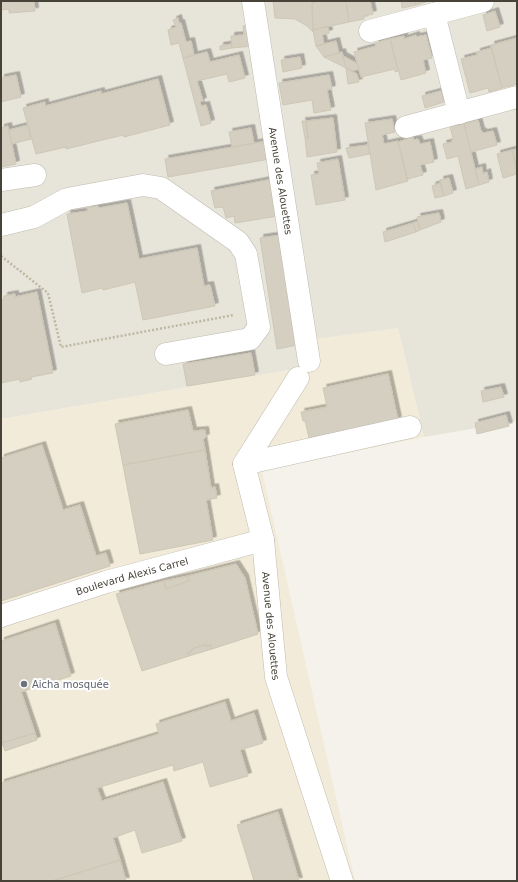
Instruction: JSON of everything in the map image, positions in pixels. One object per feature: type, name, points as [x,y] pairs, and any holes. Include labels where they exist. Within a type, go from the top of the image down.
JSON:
[{"type":"street","name":"Avenue des Alouettes","points":[[253,1],[303,369],[244,464],[263,540],[276,677],[342,881]]},
{"type":"street","points":[[370,31],[483,1]]},
{"type":"street","points":[[434,14],[459,113]]},
{"type":"street","points":[[406,127],[517,97]]},
{"type":"street","points":[[1,180],[35,175]]},
{"type":"street","points":[[1,225],[34,217],[67,199],[143,185],[161,188],[238,242],[246,254],[259,327],[250,339],[166,354]]},
{"type":"street","points":[[244,464],[410,427]]},
{"type":"street","name":"Boulevard Alexis Carrel","points":[[1,616],[106,582],[263,540]]},
{"type":"path","points":[[1,256],[48,293],[61,347],[256,311]]},
{"type":"shaded area","points":[[1,1],[517,1],[517,421],[424,437],[398,328],[318,365],[1,419]]},
{"type":"shaded area","points":[[398,328],[424,437],[262,471],[355,881],[1,881],[1,419],[318,365],[314,339]]},
{"type":"building","points":[[1,1],[34,1],[35,11],[9,13],[9,9],[1,10]]},
{"type":"building","points":[[273,1],[312,1],[313,32],[307,26],[295,19],[275,18]]},
{"type":"building","points":[[320,1],[346,1],[349,22],[313,30],[312,3]]},
{"type":"building","points":[[346,1],[370,1],[373,14],[364,16],[364,19],[349,22]]},
{"type":"building","points":[[401,1],[415,1],[416,5],[402,8]]},
{"type":"building","points":[[415,1],[429,1],[416,5]]},
{"type":"building","points":[[495,11],[500,27],[487,31],[483,15]]},
{"type":"building","points":[[178,18],[179,23],[181,23],[186,42],[191,41],[194,55],[183,58],[179,43],[171,45],[168,30],[176,27],[173,20]]},
{"type":"building","points":[[250,25],[253,46],[232,48],[231,36],[244,35],[243,26]]},
{"type":"building","points":[[328,26],[329,33],[322,35],[324,44],[316,46],[313,30]]},
{"type":"building","points":[[416,35],[416,37],[426,35],[432,58],[423,60],[426,73],[401,80],[390,39],[404,36],[404,39]]},
{"type":"building","points":[[517,38],[517,84],[502,88],[491,45]]},
{"type":"building","points":[[390,39],[398,71],[395,72],[395,69],[361,77],[354,52],[376,46],[375,43]]},
{"type":"building","points":[[336,41],[339,53],[324,57],[316,46]]},
{"type":"building","points":[[232,44],[232,48],[220,50],[220,46]]},
{"type":"building","points":[[491,48],[502,88],[489,92],[488,88],[470,93],[461,59],[477,55],[477,52]]},
{"type":"building","points":[[207,52],[210,62],[239,55],[245,78],[229,82],[227,74],[197,81],[203,101],[200,102],[201,106],[206,105],[211,123],[201,126],[183,58]]},
{"type":"building","points":[[342,52],[346,68],[324,57],[339,53]]},
{"type":"building","points":[[343,56],[358,64],[359,69],[351,71],[346,68]]},
{"type":"building","points":[[300,57],[302,68],[283,72],[281,60]]},
{"type":"building","points":[[346,68],[357,74],[359,82],[348,84]]},
{"type":"building","points":[[16,75],[21,97],[1,102],[1,78]]},
{"type":"building","points":[[329,75],[332,89],[327,90],[331,110],[314,113],[312,100],[283,105],[279,83]]},
{"type":"building","points":[[158,79],[170,125],[124,137],[123,135],[66,149],[66,147],[36,154],[23,108],[45,102],[45,106],[101,91],[101,94]]},
{"type":"building","points":[[441,91],[444,102],[425,108],[422,96]]},
{"type":"building","points":[[333,118],[337,152],[307,157],[305,138],[308,138],[306,121]]},
{"type":"building","points":[[392,119],[395,132],[382,135],[384,144],[398,141],[408,181],[376,190],[365,123]]},
{"type":"building","points":[[478,120],[481,131],[484,133],[493,131],[497,145],[471,152],[464,124]]},
{"type":"building","points":[[302,121],[306,121],[308,138],[305,138]]},
{"type":"building","points":[[464,124],[479,185],[466,189],[458,156],[447,159],[443,144],[452,142],[453,138],[450,127]]},
{"type":"building","points":[[28,125],[31,139],[12,144],[9,130]]},
{"type":"building","points":[[8,126],[16,164],[1,167],[1,128]]},
{"type":"building","points":[[251,128],[254,143],[232,147],[229,132]]},
{"type":"building","points":[[413,137],[413,140],[418,139],[420,144],[430,142],[434,162],[420,165],[423,175],[407,179],[398,142]]},
{"type":"building","points":[[267,141],[270,159],[168,177],[165,159]]},
{"type":"building","points":[[368,145],[370,154],[349,158],[346,148]]},
{"type":"building","points":[[517,149],[517,168],[512,150]]},
{"type":"building","points":[[512,150],[517,174],[503,178],[497,154]]},
{"type":"building","points":[[338,159],[345,200],[316,205],[311,175],[319,174],[317,163]]},
{"type":"building","points":[[482,167],[483,174],[487,172],[489,182],[479,185],[475,169]]},
{"type":"building","points":[[449,178],[453,193],[444,196],[440,180]]},
{"type":"building","points":[[273,179],[278,216],[235,223],[234,216],[226,218],[223,207],[215,208],[211,191]]},
{"type":"building","points":[[440,183],[444,196],[435,198],[432,186]]},
{"type":"building","points":[[127,203],[139,259],[197,248],[204,286],[210,285],[215,306],[143,320],[135,282],[103,290],[102,288],[82,293],[67,214],[88,211],[87,208],[98,206],[99,208]]},
{"type":"building","points":[[439,213],[441,222],[420,230],[417,217]]},
{"type":"building","points":[[418,221],[420,230],[416,232],[413,223]]},
{"type":"building","points":[[413,223],[416,232],[385,242],[383,232]]},
{"type":"building","points":[[281,235],[298,345],[277,349],[260,238]]},
{"type":"building","points":[[37,292],[53,373],[31,377],[32,379],[20,382],[20,379],[1,383],[1,300],[4,299],[4,296],[15,294],[15,297]]},
{"type":"building","points":[[251,353],[255,375],[187,386],[183,364]]},
{"type":"building","points":[[388,374],[398,420],[309,438],[301,412],[327,407],[323,388]]},
{"type":"building","points":[[501,387],[504,397],[483,402],[481,391]]},
{"type":"building","points":[[188,410],[193,431],[205,430],[206,437],[203,439],[205,450],[123,465],[115,424]]},
{"type":"building","points":[[506,415],[509,426],[477,434],[475,423]]},
{"type":"building","points":[[42,445],[63,510],[80,505],[96,556],[106,553],[110,566],[1,601],[1,458]]},
{"type":"building","points":[[205,450],[211,488],[215,487],[217,498],[206,500],[213,540],[140,554],[123,465]]},
{"type":"building","points":[[236,564],[245,578],[258,634],[212,649],[211,645],[206,647],[206,644],[192,649],[192,651],[188,653],[189,656],[142,671],[116,594],[164,581],[166,589],[189,581],[188,576]]},
{"type":"building","points":[[188,576],[189,581],[166,589],[164,581]]},
{"type":"building","name":"Aicha mosquée","points":[[55,623],[71,676],[21,692],[35,733],[2,743],[1,641]]},
{"type":"building","points":[[206,644],[206,647],[211,645],[212,649],[189,656],[188,653],[192,651],[192,649]]},
{"type":"building","points":[[225,702],[231,721],[254,713],[263,743],[240,750],[248,776],[210,787],[203,762],[174,771],[173,765],[97,788],[102,801],[163,782],[182,841],[142,853],[135,830],[113,838],[120,860],[52,881],[1,881],[1,783],[159,734],[156,724]]},
{"type":"building","points":[[35,733],[37,740],[5,751],[2,743]]},
{"type":"building","points":[[278,812],[299,881],[254,881],[237,825]]},
{"type":"building","points":[[120,860],[126,881],[52,881]]},
{"type":"place","name":"Aicha mosquée","points":[[24,684]]}]
